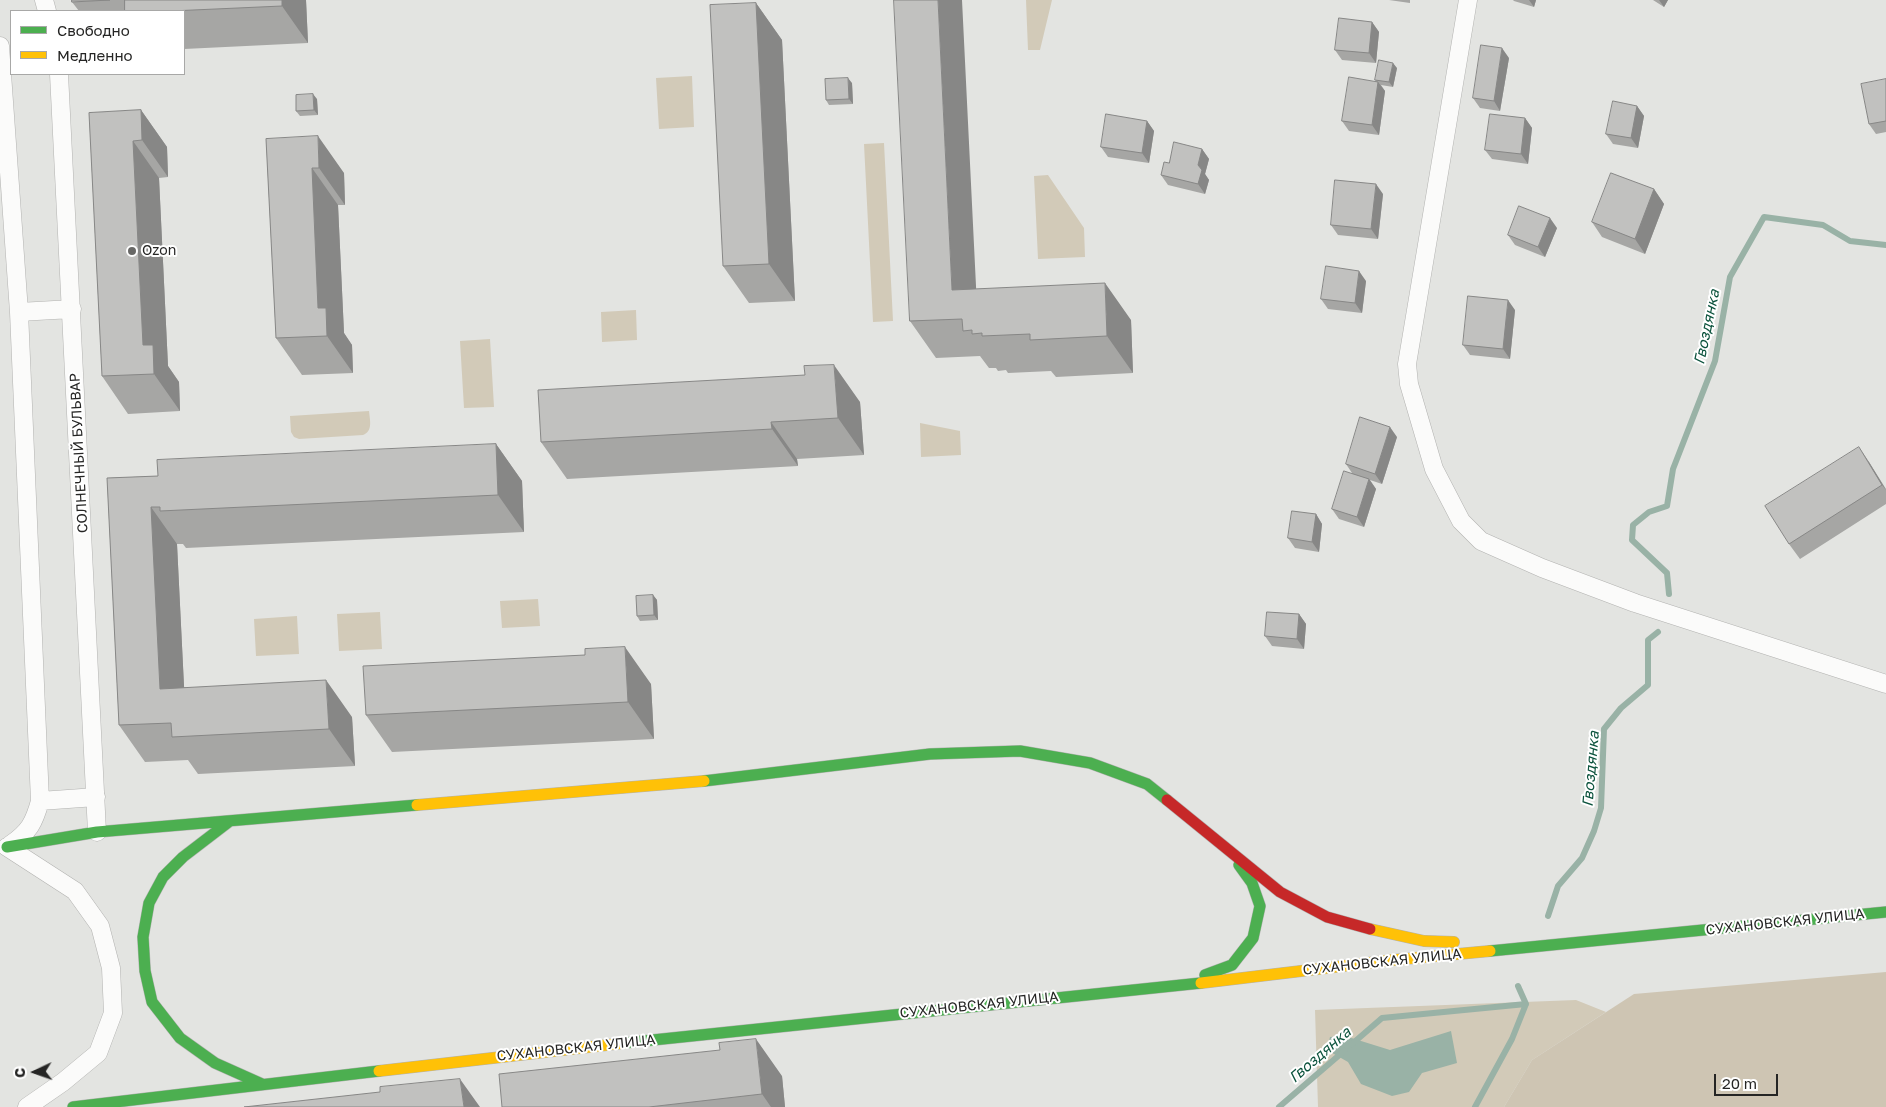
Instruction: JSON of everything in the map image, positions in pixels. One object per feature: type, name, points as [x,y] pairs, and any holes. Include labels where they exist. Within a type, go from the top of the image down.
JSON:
[{"type":"street","points":[[1468,0],[1407,364],[1409,384],[1434,469],[1461,521],[1481,541],[1542,568],[1635,602],[1886,684]]},
{"type":"street","points":[[0,46],[19,312],[40,801],[34,820],[24,836],[4,848]]},
{"type":"street","name":"СОЛНЕЧНЫЙ БУЛЬВАР","points":[[59,75],[97,832]]},
{"type":"street","points":[[19,312],[72,309]]},
{"type":"street","points":[[4,848],[97,832],[722,779],[930,754],[1020,751],[1090,763],[1147,784],[1280,892],[1327,917],[1376,931],[1424,941],[1532,947]]},
{"type":"street","points":[[40,801],[96,798]]},
{"type":"street","points":[[230,821],[183,857],[163,877],[149,903],[143,937],[145,971],[152,1002],[180,1038],[215,1063],[263,1084]]},
{"type":"street","points":[[4,848],[75,891],[100,926],[112,968],[113,1013],[98,1052],[63,1082],[27,1107]]},
{"type":"street","points":[[1179,985],[1232,965],[1253,938],[1260,906],[1252,883],[1226,848]]},
{"type":"street","name":"СУХАНОВСКАЯ УЛИЦА","points":[[73,1107],[486,1058],[1179,985],[1393,960],[1886,912]]},
{"type":"shaded area","points":[[1026,0],[1052,0],[1040,50],[1028,50]]},
{"type":"shaded area","points":[[692,76],[694,127],[659,129],[656,78]]},
{"type":"shaded area","points":[[884,143],[893,321],[873,322],[864,144]]},
{"type":"shaded area","points":[[1048,175],[1084,228],[1085,257],[1038,259],[1034,176]]},
{"type":"shaded area","points":[[636,310],[637,340],[602,342],[601,312]]},
{"type":"shaded area","points":[[490,339],[494,407],[464,408],[460,341]]},
{"type":"shaded area","points":[[369,411],[370,428],[363,435],[299,439],[294,437],[291,432],[290,416]]},
{"type":"shaded area","points":[[920,423],[960,431],[961,455],[921,457]]},
{"type":"shaded area","points":[[538,599],[540,626],[502,628],[500,601]]},
{"type":"shaded area","points":[[380,612],[382,649],[339,651],[337,614]]},
{"type":"shaded area","points":[[297,616],[299,654],[256,656],[254,619]]},
{"type":"shaded area","points":[[1886,972],[1886,1107],[1504,1107],[1532,1060],[1634,994]]},
{"type":"shaded area","points":[[1576,1000],[1606,1012],[1532,1060],[1504,1107],[1318,1107],[1315,1010]]},
{"type":"shaded area","points":[[1451,1031],[1457,1063],[1422,1073],[1409,1092],[1392,1096],[1361,1084],[1348,1062],[1327,1050],[1330,1037],[1345,1036],[1390,1050]]},
{"type":"building","points":[[72,0],[110,0],[72,2]]},
{"type":"building","points":[[125,0],[282,0],[282,6],[185,10],[125,10]]},
{"type":"building","points":[[894,0],[938,0],[952,290],[1105,283],[1107,336],[1030,340],[1030,334],[982,336],[982,333],[972,334],[972,330],[963,331],[962,319],[910,321]]},
{"type":"building","points":[[756,3],[769,264],[723,266],[710,5]]},
{"type":"building","points":[[1339,18],[1372,22],[1369,53],[1335,50]]},
{"type":"building","points":[[1481,45],[1502,48],[1494,101],[1473,98]]},
{"type":"building","points":[[1379,60],[1393,63],[1389,82],[1375,80]]},
{"type":"building","points":[[1349,77],[1378,82],[1372,125],[1342,121]]},
{"type":"building","points":[[848,78],[849,99],[826,100],[825,79]]},
{"type":"building","points":[[1886,79],[1886,121],[1869,124],[1861,84]]},
{"type":"building","points":[[313,94],[314,110],[296,111],[296,95]]},
{"type":"building","points":[[1613,101],[1637,106],[1631,138],[1606,134]]},
{"type":"building","points":[[141,110],[142,140],[133,141],[143,345],[153,345],[154,374],[102,376],[89,113]]},
{"type":"building","points":[[1106,114],[1147,121],[1142,153],[1101,147]]},
{"type":"building","points":[[1490,114],[1525,118],[1521,154],[1485,150]]},
{"type":"building","points":[[318,136],[319,168],[312,168],[318,308],[326,308],[327,336],[276,338],[266,139]]},
{"type":"building","points":[[1174,142],[1202,149],[1198,165],[1202,170],[1198,184],[1161,175],[1164,162],[1169,163]]},
{"type":"building","points":[[1611,173],[1654,189],[1635,239],[1592,222]]},
{"type":"building","points":[[1335,180],[1376,184],[1371,229],[1331,225]]},
{"type":"building","points":[[1519,206],[1550,218],[1538,247],[1508,235]]},
{"type":"building","points":[[1326,266],[1359,271],[1355,303],[1321,299]]},
{"type":"building","points":[[1468,296],[1508,300],[1503,349],[1463,345]]},
{"type":"building","points":[[834,365],[838,418],[771,422],[772,429],[541,442],[538,390],[805,375],[804,366]]},
{"type":"building","points":[[1360,417],[1390,427],[1375,474],[1346,464]]},
{"type":"building","points":[[496,444],[498,495],[160,511],[160,507],[151,507],[160,689],[326,680],[329,729],[172,737],[171,723],[119,725],[107,478],[158,476],[157,460]]},
{"type":"building","points":[[1859,447],[1882,485],[1789,544],[1765,506]]},
{"type":"building","points":[[1344,471],[1369,479],[1357,517],[1332,509]]},
{"type":"building","points":[[1292,511],[1316,514],[1312,542],[1288,538]]},
{"type":"building","points":[[653,595],[654,615],[637,616],[636,596]]},
{"type":"building","points":[[1267,612],[1299,614],[1297,639],[1265,636]]},
{"type":"building","points":[[625,647],[628,702],[366,715],[363,666],[585,655],[585,649]]},
{"type":"building","points":[[756,1039],[762,1094],[649,1107],[502,1107],[499,1074],[720,1050],[719,1043]]},
{"type":"building","points":[[460,1079],[464,1107],[244,1107],[380,1092],[380,1087]]},
{"type":"waterway","name":"Гвоздянка","points":[[1669,594],[1667,573],[1632,540],[1633,525],[1649,512],[1667,506],[1673,469],[1715,361],[1730,277],[1764,217],[1823,225],[1850,241],[1886,245]]},
{"type":"waterway","name":"Гвоздянка","points":[[1548,916],[1558,886],[1582,858],[1594,831],[1601,808],[1604,729],[1621,708],[1648,685],[1648,640],[1658,632]]},
{"type":"waterway","name":"Гвоздянка","points":[[1352,1044],[1382,1018],[1526,1004],[1518,986]]},
{"type":"waterway","name":"Гвоздянка","points":[[1475,1107],[1512,1039],[1526,1004]]},
{"type":"waterway","name":"Гвоздянка","points":[[1279,1107],[1344,1051]]},
{"type":"traffic: fast","points":[[704,781],[930,754],[1020,751],[1090,763],[1147,784],[1167,800]]},
{"type":"traffic: fast","points":[[7,847],[97,832],[417,805]]},
{"type":"traffic: fast","points":[[230,821],[183,857],[163,877],[149,903],[143,937],[145,971],[152,1002],[180,1038],[215,1063],[262,1084]]},
{"type":"traffic: fast","points":[[1205,975],[1232,965],[1253,938],[1260,906],[1252,883],[1239,865]]},
{"type":"traffic: fast","points":[[1490,951],[1886,912]]},
{"type":"traffic: fast","points":[[624,1043],[1201,983]]},
{"type":"traffic: fast","points":[[73,1107],[379,1071]]},
{"type":"traffic: slow","points":[[417,805],[704,781]]},
{"type":"traffic: slow","points":[[1370,929],[1424,941],[1454,942]]},
{"type":"traffic: slow","points":[[1201,983],[1393,960],[1490,951]]},
{"type":"traffic: slow","points":[[379,1071],[624,1043]]},
{"type":"traffic: jam","points":[[1167,800],[1280,892],[1327,917],[1370,929]]},
{"type":"place","name":"Ozon","points":[[132,251]]}]
